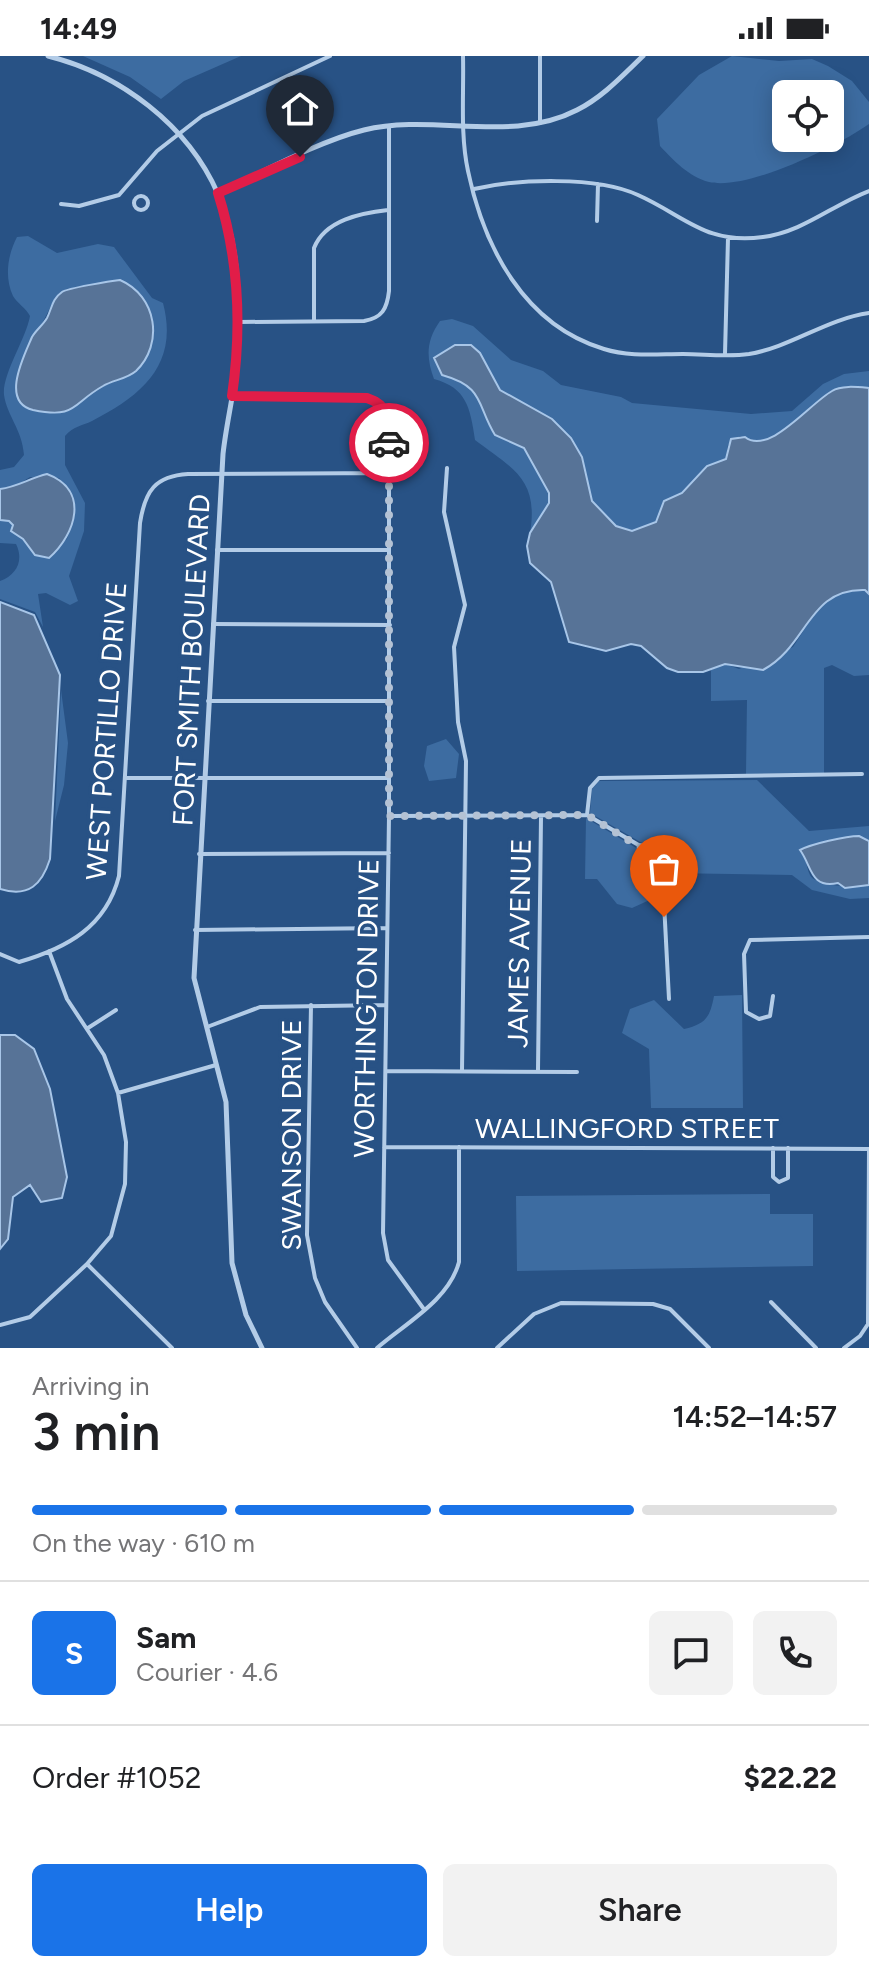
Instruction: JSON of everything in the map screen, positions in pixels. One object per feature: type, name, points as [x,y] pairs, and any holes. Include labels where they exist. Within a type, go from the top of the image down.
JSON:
[{"type":"street","name":"FORT SMITH BOULEVARD","points":[[48,56],[65,58],[91,69],[130,91],[180,135],[218,193],[235,259],[237,322],[217,550],[194,978],[217,1065],[228,1135],[232,1263],[246,1315],[262,1348]]},
{"type":"street","points":[[463,56],[468,173],[492,250],[509,280],[525,299],[567,332],[604,349],[638,355],[725,354],[771,348],[833,320],[869,313]]},
{"type":"street","points":[[540,56],[540,123]]},
{"type":"street","points":[[218,193],[352,134],[389,126],[540,123],[588,104],[643,56]]},
{"type":"street","points":[[61,204],[79,206],[99,202],[126,189],[157,151],[202,116],[328,57]]},
{"type":"street","points":[[237,322],[364,321],[379,317],[384,311],[389,291],[389,126]]},
{"type":"street","points":[[474,189],[516,183],[598,184],[637,194],[686,224],[728,238],[792,232],[840,202],[869,191]]},
{"type":"street","points":[[597,221],[598,184]]},
{"type":"street","points":[[126,189],[136,198]]},
{"type":"street","points":[[314,321],[314,248],[318,238],[328,227],[367,212],[389,210]]},
{"type":"street","points":[[725,354],[728,238]]},
{"type":"street","name":"WORTHINGTON DRIVE","points":[[232,396],[367,398],[386,409],[389,416],[389,853],[383,1233],[388,1260],[423,1308]]},
{"type":"street","points":[[447,468],[444,512],[465,605],[454,647],[458,722],[466,761],[462,1071]]},
{"type":"street","points":[[222,475],[389,473]]},
{"type":"street","name":"WEST PORTILLO DRIVE","points":[[19,962],[80,937],[100,920],[115,894],[143,505],[153,484],[173,475],[222,475]]},
{"type":"street","points":[[217,550],[389,550]]},
{"type":"street","points":[[213,624],[390,625]]},
{"type":"street","points":[[208,701],[390,701]]},
{"type":"street","points":[[587,815],[590,788],[599,778],[862,774]]},
{"type":"street","points":[[125,778],[389,778]]},
{"type":"street","points":[[389,816],[587,815],[654,854],[662,864],[669,999]]},
{"type":"street","name":"JAMES AVENUE","points":[[538,1070],[541,817]]},
{"type":"street","points":[[199,854],[389,853]]},
{"type":"street","points":[[195,930],[387,928]]},
{"type":"street","points":[[773,996],[770,1016],[759,1019],[746,1012],[744,954],[750,940],[869,937]]},
{"type":"street","points":[[0,1325],[30,1317],[87,1264],[111,1236],[120,1210],[126,1142],[118,1093],[104,1055],[67,999],[49,951]]},
{"type":"street","points":[[0,954],[19,962],[19,969]]},
{"type":"street","name":"SWANSON DRIVE","points":[[311,1005],[307,1235],[315,1278],[325,1302],[357,1348]]},
{"type":"street","points":[[205,1027],[260,1007],[386,1005]]},
{"type":"street","points":[[88,1028],[116,1010]]},
{"type":"street","points":[[118,1093],[217,1065]]},
{"type":"street","points":[[386,1071],[577,1072]]},
{"type":"street","name":"WALLINGFORD STREET","points":[[384,1147],[869,1149]]},
{"type":"street","points":[[377,1348],[447,1289],[459,1262],[459,1147]]},
{"type":"street","points":[[773,1148],[773,1177],[779,1182],[788,1178],[788,1148]]},
{"type":"street","points":[[844,1348],[860,1336],[868,1324],[869,1149]]},
{"type":"street","points":[[87,1264],[172,1348]]},
{"type":"street","points":[[771,1302],[816,1348]]},
{"type":"street","points":[[497,1348],[534,1314],[561,1303],[571,1303],[653,1304],[670,1309],[709,1348]]},
{"type":"street","points":[[503,1343],[507,1348]]},
{"type":"shaded area","points":[[83,56],[241,56],[184,81],[161,99],[130,77]]},
{"type":"shaded area","points":[[732,56],[779,61],[812,59],[852,81],[869,102],[869,124],[844,139],[844,80],[772,80],[772,152],[819,152],[768,173],[726,183],[702,180],[676,162],[660,146],[657,119],[699,75]]},
{"type":"shaded area","points":[[28,236],[57,253],[98,244],[114,247],[152,298],[163,303],[167,325],[166,344],[153,375],[127,400],[65,436],[65,465],[85,503],[84,531],[69,576],[78,601],[70,605],[46,593],[38,594],[43,627],[35,612],[0,599],[0,581],[15,571],[19,556],[16,544],[0,543],[0,520],[9,520],[13,525],[11,531],[23,539],[35,555],[67,539],[75,507],[59,478],[30,477],[14,487],[0,489],[0,470],[14,467],[24,455],[4,395],[7,377],[30,316],[13,296],[9,281],[9,258],[17,237]],"holes":[[[107,282],[151,345],[134,370],[108,382],[65,411],[37,411],[24,407],[24,359],[53,302],[66,289],[94,287]]]},
{"type":"shaded area","points":[[120,280],[142,297],[149,309],[153,335],[145,360],[132,374],[103,386],[66,411],[47,412],[23,405],[16,388],[20,366],[32,337],[47,318],[56,298],[72,289]]},
{"type":"shaded area","points":[[452,319],[473,326],[511,360],[543,371],[561,385],[621,397],[632,403],[751,414],[792,411],[823,384],[844,374],[869,371],[869,388],[833,390],[782,432],[761,444],[740,436],[728,445],[726,459],[705,470],[682,493],[665,501],[656,522],[632,531],[616,526],[592,501],[582,457],[571,438],[552,419],[500,390],[480,353],[471,345],[442,375],[471,389],[495,431],[521,446],[538,468],[549,500],[530,533],[532,515],[527,487],[511,468],[475,440],[469,409],[460,394],[434,379],[429,356],[430,342],[440,321]]},
{"type":"shaded area","points":[[455,345],[471,345],[480,353],[500,390],[552,419],[571,438],[582,457],[592,501],[616,526],[632,531],[656,522],[664,501],[682,493],[707,466],[726,459],[731,439],[745,437],[755,441],[765,440],[789,426],[836,389],[869,388],[869,594],[865,590],[846,592],[831,598],[778,660],[763,670],[725,664],[703,672],[678,672],[667,668],[641,646],[631,644],[606,651],[569,642],[551,582],[530,563],[527,546],[530,533],[549,503],[549,493],[524,448],[495,435],[473,391],[442,375],[434,358]]},
{"type":"shaded area","points":[[47,474],[61,481],[74,501],[72,525],[49,558],[35,555],[23,539],[11,531],[13,525],[9,521],[0,520],[0,489]]},
{"type":"shaded area","points":[[847,589],[865,590],[869,594],[869,675],[854,676],[832,665],[824,668],[824,773],[746,774],[747,700],[711,701],[711,670],[725,664],[739,669],[793,647],[822,602]]},
{"type":"shaded area","points":[[0,602],[34,615],[60,675],[50,859],[38,882],[19,892],[0,889]]},
{"type":"shaded area","points":[[61,690],[68,743],[64,785],[55,821]]},
{"type":"shaded area","points":[[446,739],[459,754],[456,778],[429,781],[424,766],[427,746]]},
{"type":"shaded area","points":[[757,780],[809,831],[869,826],[869,841],[850,837],[808,846],[801,852],[814,879],[838,886],[869,885],[869,898],[850,899],[812,890],[792,875],[667,873],[656,851],[590,813],[592,789],[599,781]]},
{"type":"shaded area","points":[[586,818],[658,861],[662,887],[654,898],[632,908],[617,904],[597,879],[585,879]]},
{"type":"shaded area","points":[[859,836],[869,841],[869,885],[845,888],[838,883],[822,883],[813,875],[800,850],[812,845]]},
{"type":"shaded area","points":[[742,995],[743,1108],[651,1108],[649,1049],[622,1033],[630,1009],[654,1000],[684,1029],[706,1018],[714,996]]},
{"type":"shaded area","points":[[0,1035],[15,1035],[34,1049],[50,1089],[67,1177],[62,1198],[41,1202],[30,1185],[13,1197],[8,1239],[0,1249]]},
{"type":"shaded area","points":[[770,1194],[770,1214],[813,1214],[813,1266],[517,1271],[516,1196]]},
{"type":"way so far","points":[[389,443],[389,816],[587,815],[660,859],[665,872],[664,917]]},
{"type":"route","points":[[300,157],[218,193],[235,259],[236,368],[232,396],[367,398],[377,401],[386,409],[389,443]]}]
